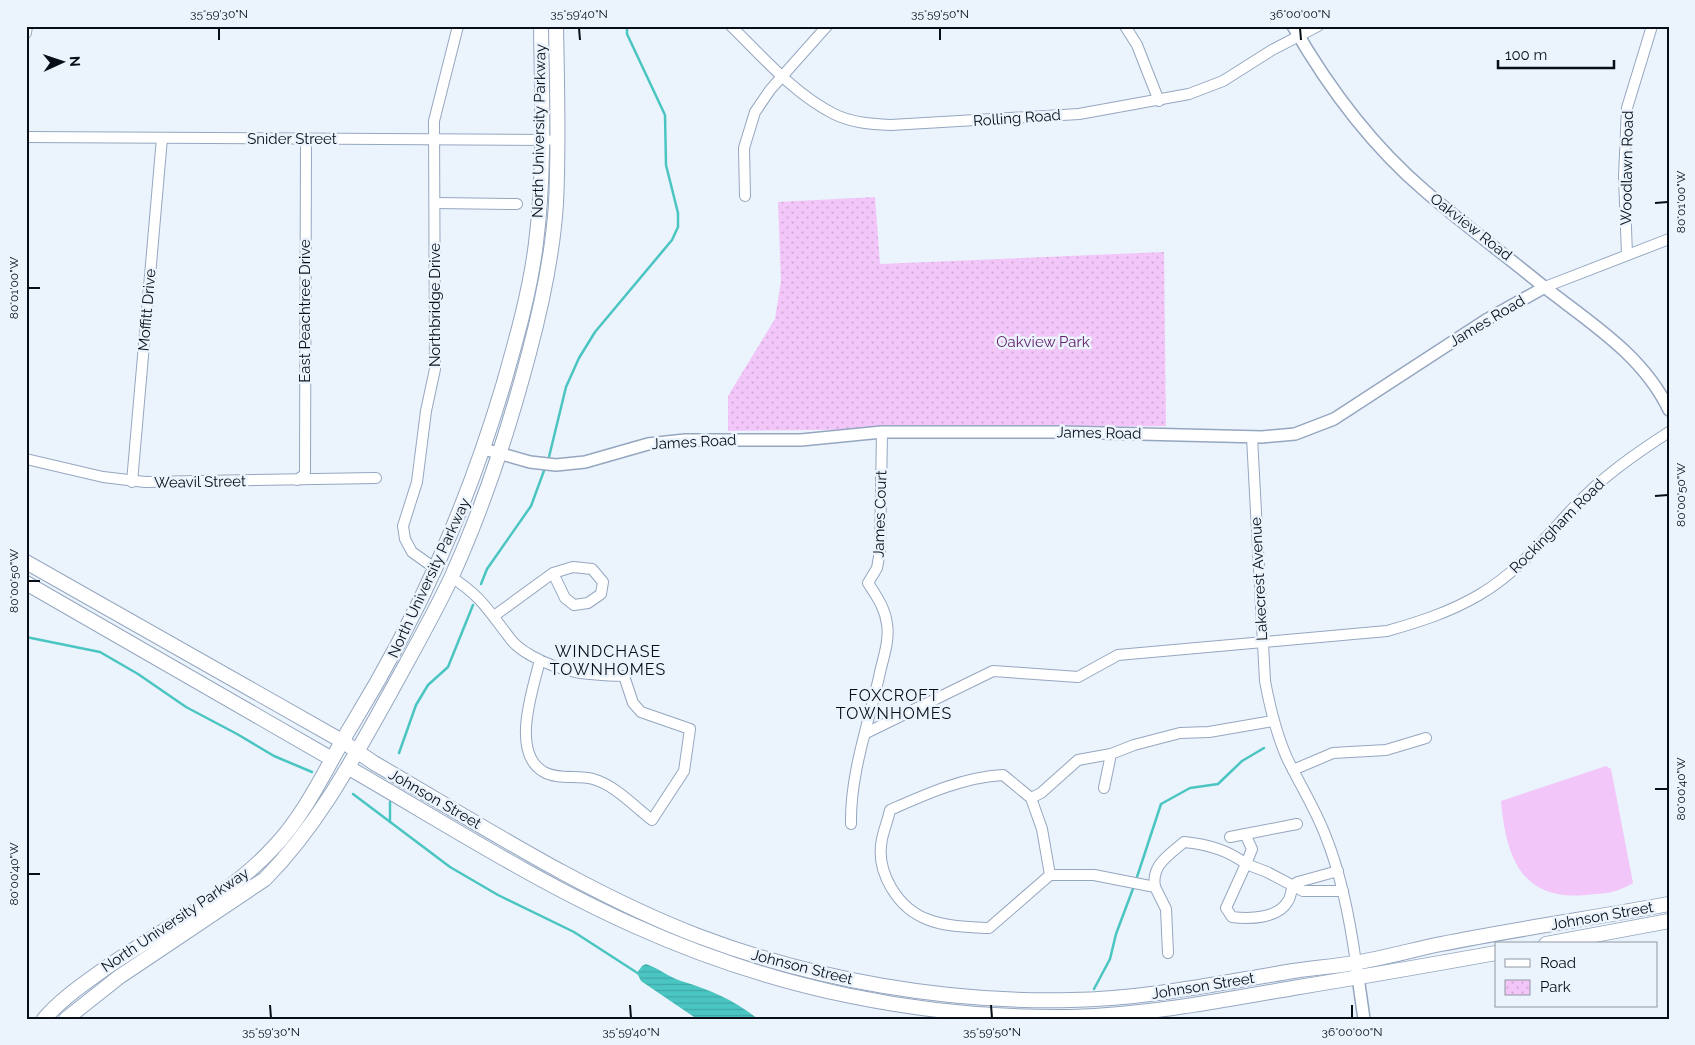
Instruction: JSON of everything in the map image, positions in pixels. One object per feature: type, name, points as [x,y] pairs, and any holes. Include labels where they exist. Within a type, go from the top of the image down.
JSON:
[{"type":"main road","name":"North University Parkway","points":[[44,1019],[79,986],[211,899],[258,864],[292,826],[389,664],[436,569],[484,449],[512,354],[536,246],[542,140],[541,26]]},
{"type":"main road","name":"North University Parkway","points":[[66,1019],[106,986],[265,879],[314,823],[357,752],[451,577],[498,453],[520,386],[547,274],[556,203],[556,26]]},
{"type":"main road","name":"Johnson Street","points":[[26,562],[342,741],[357,752],[548,864],[653,916],[746,952],[860,982],[946,994],[1070,1000],[1156,994],[1292,971],[1356,963],[1441,944],[1669,904]]},
{"type":"main road","name":"Johnson Street","points":[[26,583],[332,759]]},
{"type":"main road","name":"Johnson Street","points":[[348,768],[529,872],[634,926],[690,949],[753,971],[845,996],[952,1011],[1071,1017],[1156,1010],[1358,979],[1495,953]]},
{"type":"main road","name":"Johnson Street","points":[[1557,942],[1669,921]]},
{"type":"street","points":[[26,26],[26,33]]},
{"type":"street","name":"Northbridge Drive","points":[[436,569],[412,552],[405,539],[403,526],[417,482],[426,411],[435,369],[434,121],[458,26]]},
{"type":"street","name":"Rolling Road","points":[[731,26],[793,86],[835,114],[864,123],[891,125],[1070,114],[1159,101],[1189,94],[1224,80],[1296,31],[1318,26]]},
{"type":"street","points":[[744,196],[744,148],[750,124],[762,100],[827,26]]},
{"type":"street","points":[[1125,26],[1148,68],[1159,101]]},
{"type":"street","name":"Woodlawn Road","points":[[1627,254],[1624,177],[1627,108],[1652,26]]},
{"type":"street","name":"Oakview Road","points":[[1296,31],[1340,100],[1385,153],[1424,190],[1544,287],[1604,332],[1632,358],[1657,389],[1669,410]]},
{"type":"street","name":"Snider Street","points":[[26,137],[557,140]]},
{"type":"street","name":"Moffitt Drive","points":[[132,482],[162,138]]},
{"type":"street","name":"East Peachtree Drive","points":[[296,480],[304,475],[305,472],[306,139]]},
{"type":"street","points":[[435,203],[517,204]]},
{"type":"street","name":"James Road","points":[[484,449],[539,464],[570,464],[594,460],[638,446],[671,441],[801,440],[882,432],[1060,432],[1252,437],[1296,434],[1334,420],[1486,320],[1544,287],[1669,239]]},
{"type":"street","name":"James Court","points":[[851,824],[851,803],[888,627],[884,608],[868,583],[877,568],[880,551],[882,432]]},
{"type":"street","name":"Rockingham Road","points":[[866,733],[993,671],[1078,677],[1118,655],[1387,631],[1426,620],[1480,595],[1534,553],[1574,507],[1611,472],[1669,432]]},
{"type":"street","name":"Lakecrest Avenue","points":[[1252,437],[1265,681],[1273,721],[1293,770],[1326,837],[1338,872],[1356,963],[1364,1019]]},
{"type":"street","name":"Weavil Street","points":[[26,459],[132,482],[376,478]]},
{"type":"street","points":[[494,616],[553,573],[572,567],[592,569],[603,582],[601,594],[588,603],[574,605],[565,598],[553,573]]},
{"type":"street","points":[[451,577],[479,597],[518,648],[565,672],[624,676],[633,703],[641,712],[690,729],[684,771],[652,820],[607,786],[592,779],[561,777],[543,772],[531,758],[524,726],[540,660]]},
{"type":"street","points":[[1031,798],[1046,789],[1078,760],[1111,754],[1134,745],[1180,734],[1209,732],[1273,721]]},
{"type":"street","points":[[1293,770],[1333,753],[1386,750],[1426,738]]},
{"type":"street","points":[[1104,788],[1111,754]]},
{"type":"street","name":"Johnson Street","points":[[332,759],[348,768]]},
{"type":"street","points":[[1050,875],[1042,829],[1031,798],[1003,775],[991,776],[924,795],[890,810],[882,840],[884,875],[894,893],[913,911],[928,920],[956,927],[990,928],[1050,875],[1094,876],[1155,887]]},
{"type":"street","points":[[1230,837],[1297,824]]},
{"type":"street","points":[[1244,834],[1252,849],[1226,908],[1232,917],[1246,919],[1265,916],[1278,910],[1288,902],[1293,885]]},
{"type":"street","points":[[1168,953],[1166,909],[1155,887],[1153,876],[1159,864],[1184,842],[1205,844],[1234,855],[1246,864],[1303,891],[1343,891]]},
{"type":"street","points":[[1293,885],[1338,872]]},
{"type":"green space","name":"Oakview Park","points":[[875,197],[880,264],[1164,252],[1166,426],[728,431],[728,396],[775,319],[781,281],[778,202]]},
{"type":"green space","points":[[1606,766],[1611,769],[1633,883],[1615,891],[1585,895],[1563,895],[1545,890],[1531,882],[1520,870],[1513,856],[1503,821],[1501,801]]},
{"type":"shaded area","points":[[646,964],[677,979],[722,996],[758,1019],[697,1019],[641,981],[637,973]]},
{"type":"waterway","points":[[548,461],[566,387],[579,358],[595,332],[672,240],[678,227],[678,213],[666,165],[665,115],[627,34],[627,26]]},
{"type":"waterway","points":[[481,584],[487,569],[531,506],[545,468]]},
{"type":"waterway","points":[[399,753],[416,705],[428,685],[448,667],[473,605]]},
{"type":"waterway","points":[[26,637],[100,652],[138,674],[186,707],[274,756],[312,772]]},
{"type":"waterway","points":[[1136,880],[1161,804],[1190,788],[1218,784],[1242,761],[1264,748]]},
{"type":"waterway","points":[[353,794],[450,867],[498,895],[574,932],[639,974]]},
{"type":"waterway","points":[[390,802],[390,822]]},
{"type":"waterway","points":[[1094,989],[1110,959],[1116,934],[1134,886]]},
{"type":"district","name":"WINDCHASE TOWNHOMES","points":[[608,660]]},
{"type":"district","name":"FOXCROFT TOWNHOMES","points":[[894,704]]}]
